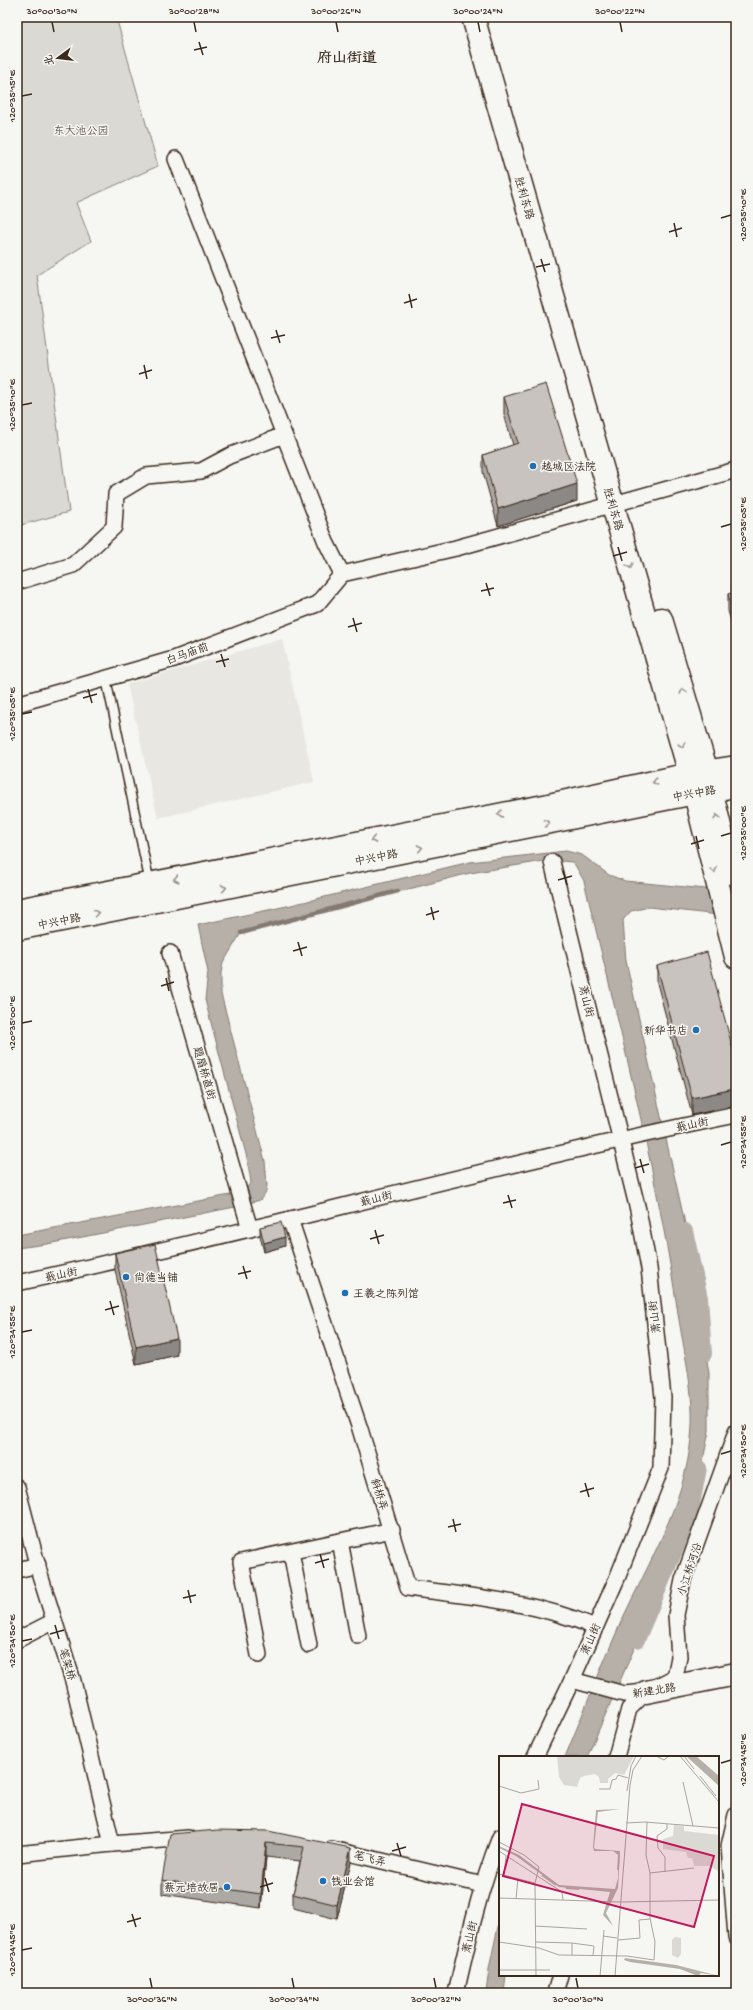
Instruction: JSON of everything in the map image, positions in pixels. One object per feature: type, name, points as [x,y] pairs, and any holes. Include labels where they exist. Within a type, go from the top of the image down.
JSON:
[{"type":"main road","name":"胜利东路","points":[[472,17],[619,502],[701,782],[728,895],[728,926],[736,957]]},
{"type":"main road","name":"胜利东路","points":[[483,17],[619,502]]},
{"type":"main road","name":"中兴中路","points":[[17,929],[701,782],[736,767]]},
{"type":"main road","name":"中兴中路","points":[[17,910],[544,806],[701,782],[736,786]]},
{"type":"main road","name":"新建北路","points":[[646,1692],[735,1677]]},
{"type":"street","points":[[176,159],[326,542],[342,574],[456,548],[736,470]]},
{"type":"street","points":[[17,582],[73,565],[114,527],[116,494],[146,476],[201,470],[229,456],[284,435]]},
{"type":"street","name":"白马庙前","points":[[17,704],[174,659],[317,604],[342,574]]},
{"type":"street","name":"萧山街","points":[[536,1756],[576,1682],[595,1627],[661,1468],[663,1397],[653,1303],[626,1138],[552,862]]},
{"type":"street","name":"题扇桥直街","points":[[170,953],[250,1229]]},
{"type":"street","name":"蕺山街","points":[[17,1283],[110,1264],[626,1138],[736,1114]]},
{"type":"street","name":"斜桥弄","points":[[290,1219],[360,1429],[392,1530],[408,1588],[478,1597],[529,1607],[581,1621],[595,1627]]},
{"type":"street","name":"小江桥河沿","points":[[616,1756],[629,1709],[646,1692],[675,1677],[679,1657],[676,1615],[683,1580],[736,1432]]},
{"type":"street","name":"笔架桥","points":[[17,1487],[54,1621],[73,1681],[112,1844]]},
{"type":"street","points":[[259,1655],[241,1562],[392,1530]]},
{"type":"street","points":[[340,1541],[358,1636]]},
{"type":"street","points":[[291,1552],[309,1645]]},
{"type":"street","points":[[17,1570],[38,1565]]},
{"type":"street","points":[[17,1640],[54,1621]]},
{"type":"street","name":"新建北路","points":[[576,1682],[624,1694],[646,1692]]},
{"type":"street","points":[[736,1815],[729,1846],[733,1857],[736,1937]]},
{"type":"street","points":[[17,1854],[204,1836]]},
{"type":"street","name":"萧山街","points":[[456,1993],[472,1923],[483,1885],[499,1840]]},
{"type":"street","name":"笔飞弄","points":[[315,1844],[483,1885]]},
{"type":"street","points":[[555,1993],[560,1976]]},
{"type":"lane","points":[[106,679],[150,884]]},
{"type":"shaded area","points":[[282,639],[314,782],[158,818],[127,684]]},
{"type":"shaded area","points":[[566,851],[582,855],[609,875],[625,881],[736,892],[736,917],[649,907],[631,911],[623,920],[626,961],[684,1219],[709,1373],[709,1431],[699,1480],[637,1642],[587,1756],[565,1756],[621,1622],[664,1533],[673,1509],[687,1462],[691,1438],[692,1405],[668,1253],[647,1146],[584,881],[572,862],[550,860],[470,873],[241,933],[223,963],[221,973],[221,994],[265,1161],[267,1185],[266,1192],[260,1200],[235,1207],[47,1244],[17,1248],[17,1235],[230,1195],[246,1189],[251,1182],[247,1158],[205,1000],[208,972],[198,925],[287,906],[470,862]]},
{"type":"shaded area","points":[[499,1922],[499,1976],[506,1976],[504,1993],[486,1993],[489,1969]]},
{"type":"green space","name":"东大池公园","points":[[17,17],[116,17],[158,166],[76,203],[91,241],[37,275],[69,512],[17,526]]},
{"type":"building","name":"越城区法院","points":[[546,384],[577,484],[498,509],[483,455],[518,443],[504,397]]},
{"type":"building","points":[[736,592],[736,622],[728,594]]},
{"type":"building","name":"新华书店","points":[[707,952],[736,1061],[736,1090],[734,1089],[692,1098],[657,966]]},
{"type":"building","points":[[281,1222],[285,1237],[264,1243],[260,1227]]},
{"type":"building","points":[[155,1244],[177,1338],[136,1347],[115,1253]]},
{"type":"building","points":[[218,1830],[268,1831],[351,1848],[337,1905],[293,1894],[304,1847],[266,1843],[261,1894],[162,1880],[170,1834]]},
{"type":"waterway","points":[[241,933],[398,891]]},
{"type":"waterway","points":[[685,1231],[700,1298],[704,1354]]},
{"type":"waterway","points":[[637,1640],[690,1515],[699,1468]]},
{"type":"place","name":"越城区法院","points":[[533,466]]},
{"type":"place","name":"新华书店","points":[[696,1030]]},
{"type":"place","name":"尚德当铺","points":[[126,1277]]},
{"type":"place","name":"王羲之陈列馆","points":[[345,1293]]},
{"type":"place","name":"钱业会馆","points":[[323,1881]]},
{"type":"place","name":"蔡元培故居","points":[[227,1887]]},
{"type":"district","name":"府山街道","points":[[347,57]]}]
